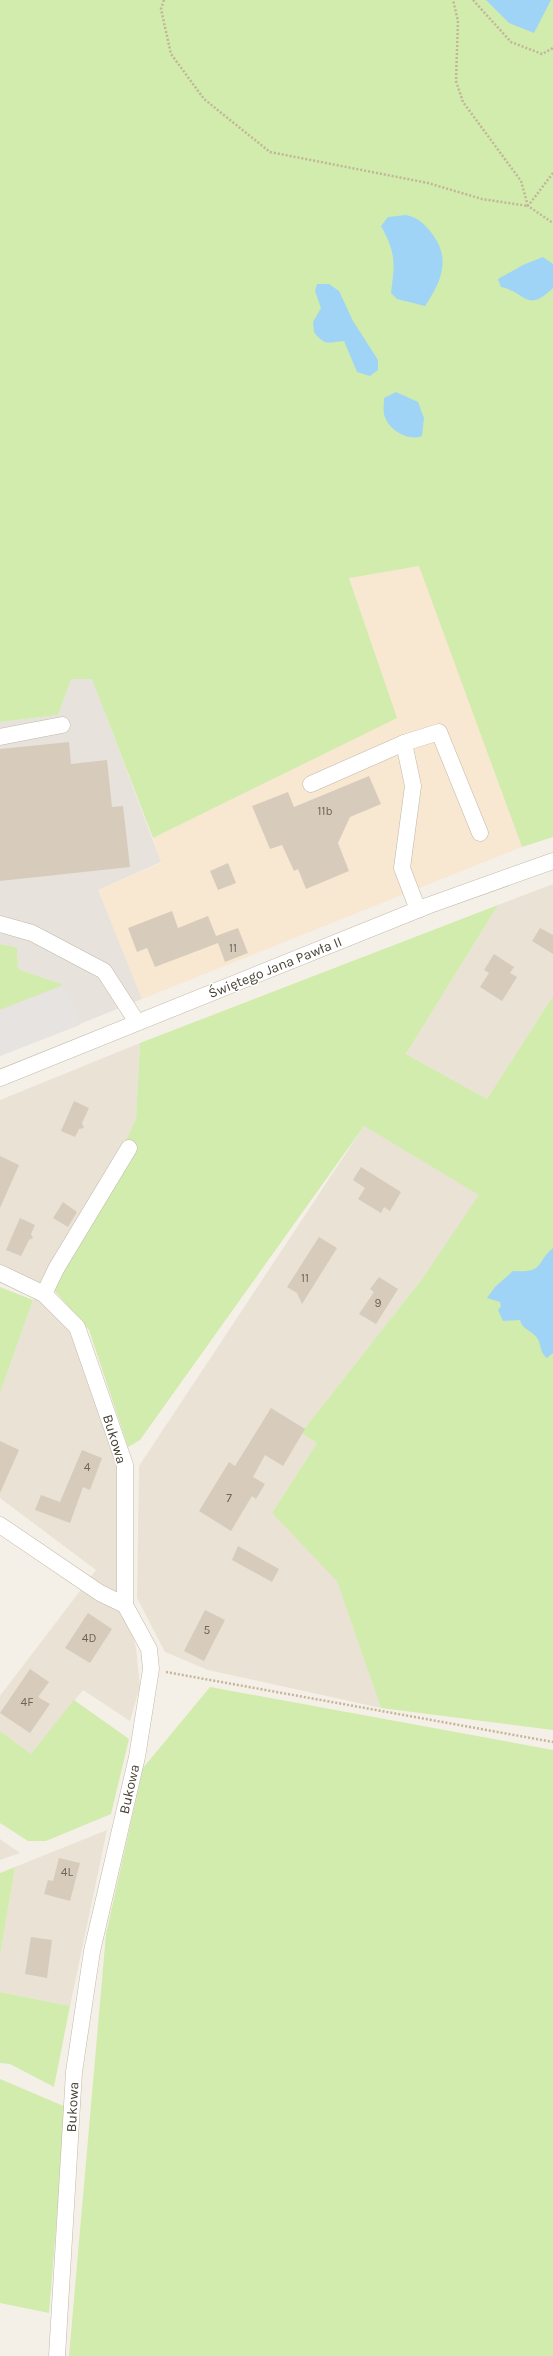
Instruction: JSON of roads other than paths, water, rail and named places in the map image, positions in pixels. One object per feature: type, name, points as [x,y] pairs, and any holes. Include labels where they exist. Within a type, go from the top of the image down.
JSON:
[{"type":"street","points":[[0,737],[62,725]]},
{"type":"street","points":[[311,784],[404,743],[439,732],[480,833]]},
{"type":"street","points":[[404,743],[413,786],[402,868],[415,902],[420,909]]},
{"type":"street","name":"Świętego Jana Pawła II","points":[[0,1078],[420,909],[553,861]]},
{"type":"street","points":[[0,924],[32,933],[104,971],[137,1022]]},
{"type":"street","points":[[44,1294],[56,1269],[129,1148]]},
{"type":"street","name":"Bukowa","points":[[0,1273],[44,1294],[77,1327],[125,1465],[125,1606],[149,1649],[151,1670],[137,1757],[92,1951],[74,2072],[57,2356]]},
{"type":"street","points":[[0,1525],[100,1593],[125,1606]]},
{"type":"water","points":[[486,0],[551,0],[534,33],[509,23]]},
{"type":"water","points":[[406,215],[418,220],[427,228],[433,235],[442,253],[442,271],[436,289],[425,306],[397,299],[391,293],[394,266],[392,251],[381,226],[388,217]]},
{"type":"water","points":[[543,257],[553,264],[553,288],[544,296],[537,300],[526,299],[501,287],[498,279],[523,265]]},
{"type":"water","points":[[317,284],[329,284],[339,291],[353,321],[378,360],[378,370],[370,376],[357,372],[344,341],[331,343],[324,342],[314,332],[313,322],[321,308],[315,291]]},
{"type":"water","points":[[396,392],[418,402],[424,418],[422,436],[405,436],[389,425],[384,412],[384,398]]},
{"type":"water","points":[[553,1248],[553,1353],[547,1358],[544,1356],[537,1338],[523,1326],[520,1320],[503,1321],[498,1310],[501,1306],[500,1302],[487,1298],[495,1287],[513,1271],[535,1269],[547,1253]]}]
